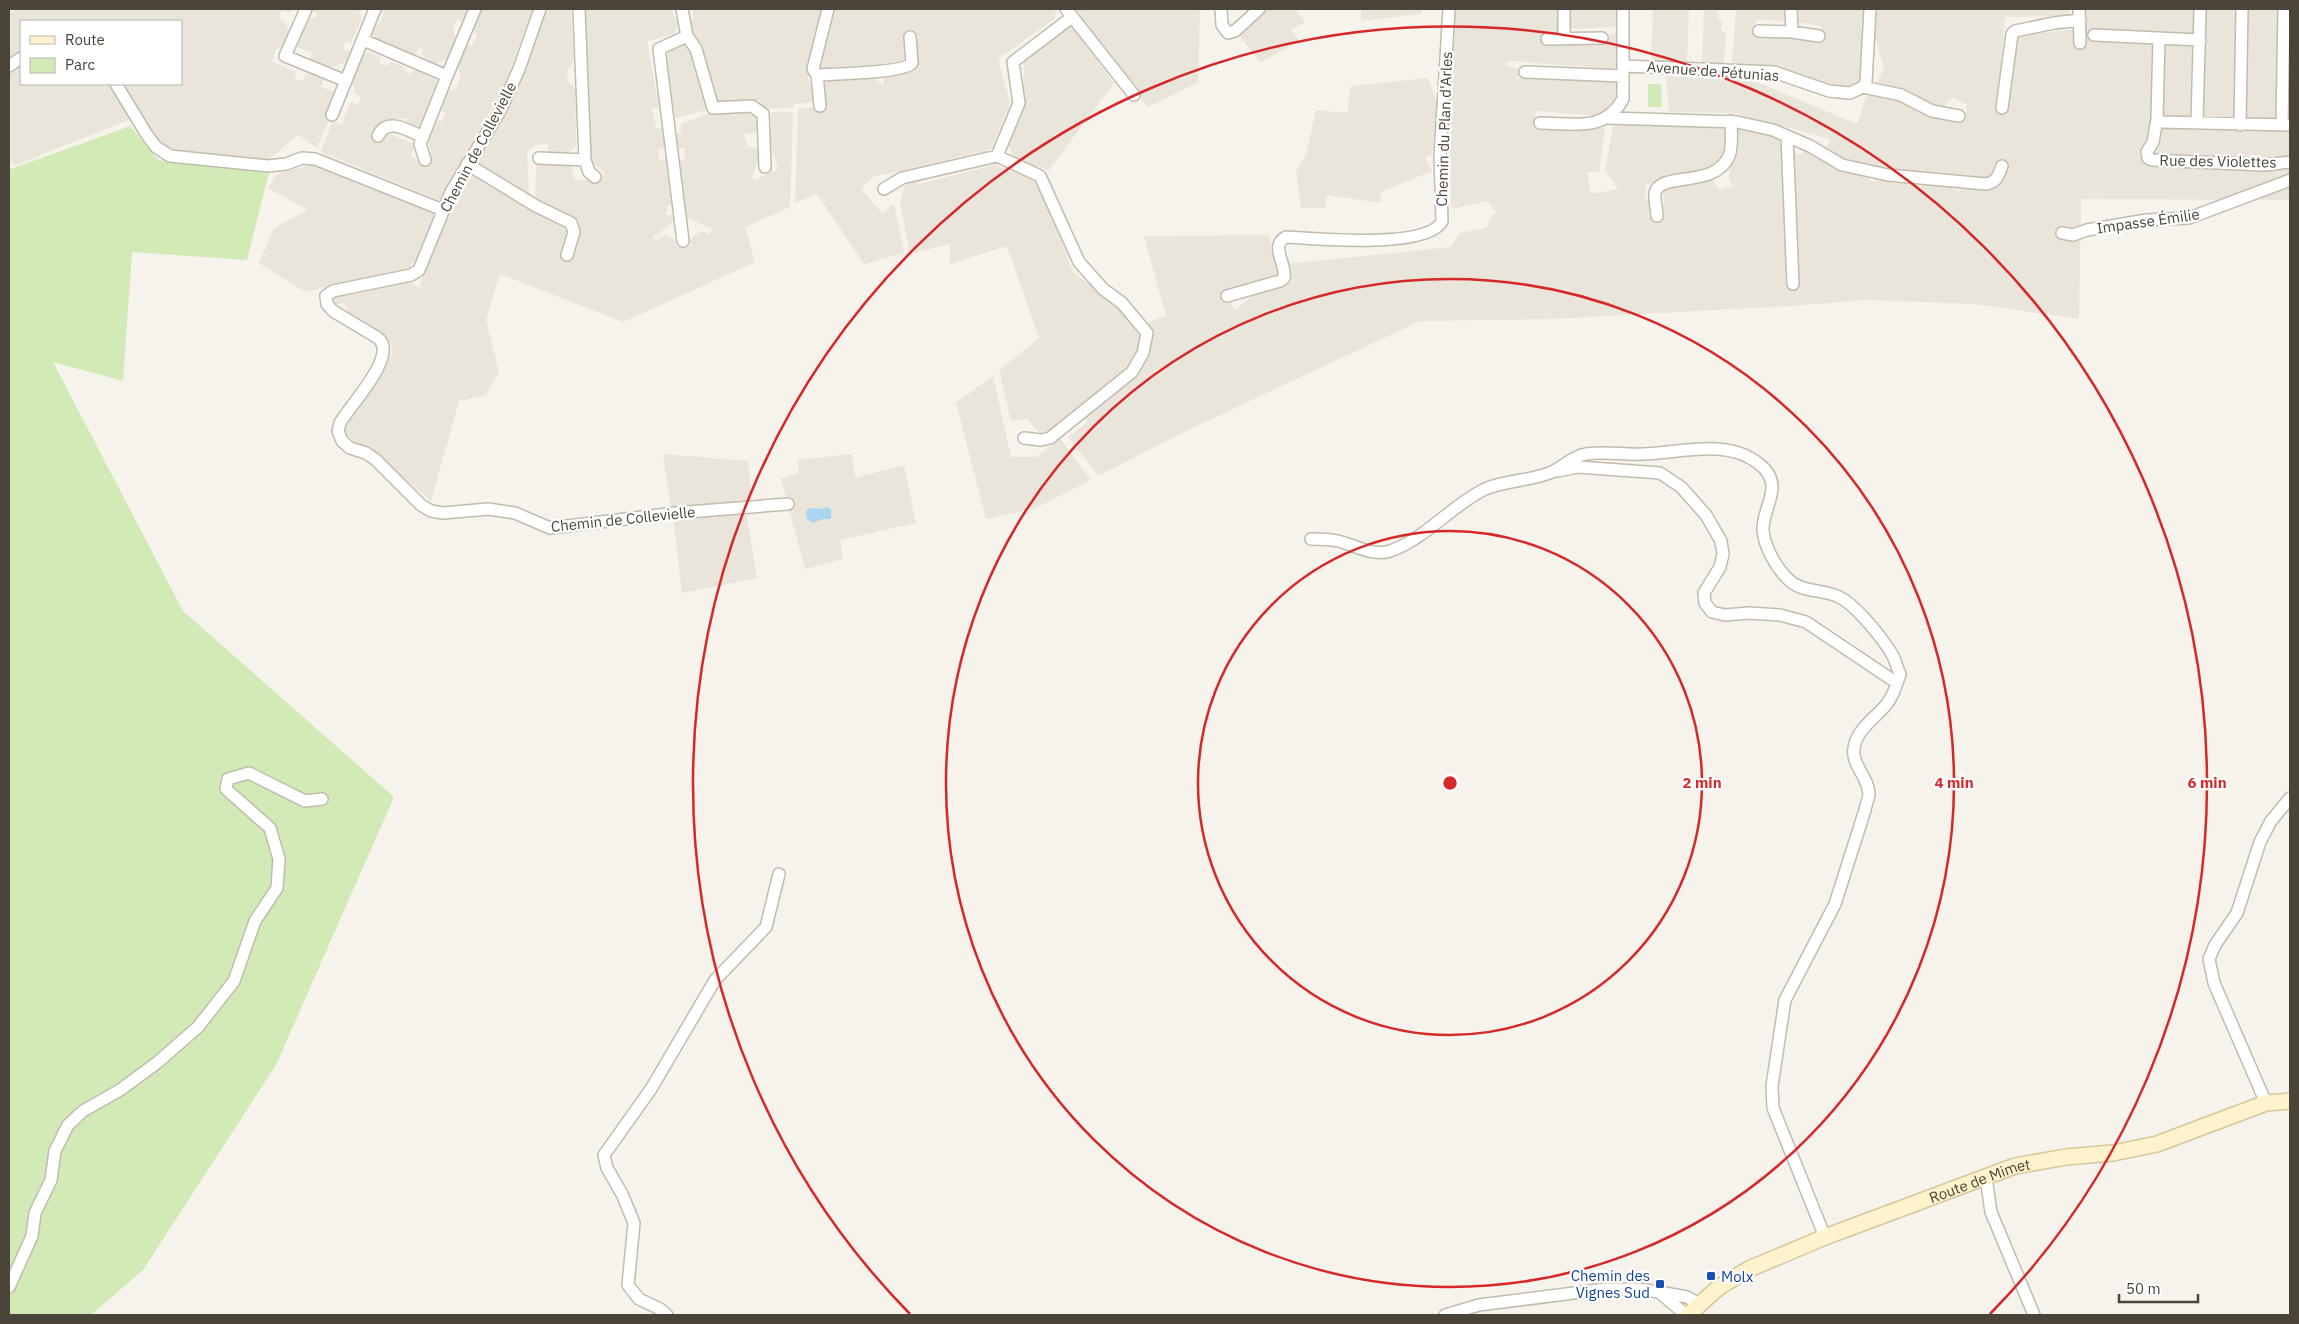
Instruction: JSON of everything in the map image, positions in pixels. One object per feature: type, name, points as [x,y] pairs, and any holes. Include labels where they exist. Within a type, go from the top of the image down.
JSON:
[{"type":"main road","name":"Route de Mimet","points":[[1687,1315],[1719,1287],[1749,1269],[1825,1237],[2014,1166],[2066,1157],[2113,1153],[2157,1144],[2266,1103],[2290,1101]]},
{"type":"street","points":[[306,9],[285,56],[346,81]]},
{"type":"street","points":[[332,115],[375,9]]},
{"type":"street","points":[[425,160],[420,144],[476,9]]},
{"type":"street","name":"Chemin de Collevielle","points":[[540,9],[519,69],[504,103],[467,164],[443,210],[419,270],[333,291],[326,296],[330,308],[378,338],[384,344],[385,350],[382,361],[340,423],[338,432],[342,441],[350,448],[376,460],[421,505],[431,511],[443,513],[488,510],[515,513],[550,528],[675,513],[788,504]]},
{"type":"street","points":[[580,9],[584,160],[589,172],[595,177]]},
{"type":"street","points":[[682,9],[687,36],[696,49],[713,108],[752,106],[762,114],[765,167]]},
{"type":"street","points":[[820,106],[815,72],[828,9]]},
{"type":"street","points":[[1222,9],[1222,25],[1228,33],[1235,31],[1259,9]]},
{"type":"street","name":"Chemin du Plan d'Arles","points":[[1227,296],[1280,281],[1284,278],[1285,273],[1278,248],[1280,241],[1286,237],[1386,241],[1433,230],[1440,225],[1442,221],[1440,156],[1449,9]]},
{"type":"street","points":[[1564,9],[1564,39]]},
{"type":"street","points":[[1540,122],[1594,124],[1608,118],[1618,109],[1623,99],[1623,9]]},
{"type":"street","points":[[1791,9],[1792,32]]},
{"type":"street","points":[[1870,9],[1866,76],[1863,87],[1901,95],[1932,111],[1959,116]]},
{"type":"street","points":[[2197,123],[2200,9]]},
{"type":"street","points":[[2240,125],[2242,9]]},
{"type":"street","points":[[2157,119],[2162,122],[2286,125],[2284,9]]},
{"type":"street","points":[[996,156],[1019,103],[1012,62],[1069,13],[1134,95]]},
{"type":"street","points":[[2002,108],[2012,34],[2015,31],[2079,14],[2080,43]]},
{"type":"street","points":[[1759,31],[1792,32],[1819,36]]},
{"type":"street","points":[[2094,35],[2200,40]]},
{"type":"street","points":[[683,242],[659,49],[687,36]]},
{"type":"street","points":[[815,72],[890,70],[908,67],[912,63],[910,37]]},
{"type":"street","points":[[1547,39],[1602,38]]},
{"type":"street","name":"Rue des Violettes","points":[[2159,38],[2157,119],[2153,142],[2146,152],[2148,158],[2152,160],[2264,165],[2290,162]]},
{"type":"street","points":[[363,40],[447,76]]},
{"type":"street","points":[[9,66],[20,59]]},
{"type":"street","name":"Avenue de Pétunias","points":[[1525,72],[1774,72],[1829,91],[1850,93],[1863,87]]},
{"type":"street","points":[[117,85],[156,148],[170,156],[268,166],[286,164],[302,158],[315,159],[443,210]]},
{"type":"street","points":[[1608,118],[1731,121],[1756,126],[1787,136],[1823,152],[1842,165],[1888,175],[1986,184],[1998,178],[2002,166]]},
{"type":"street","points":[[1657,216],[1656,192],[1665,182],[1701,177],[1714,172],[1724,164],[1730,154],[1731,121]]},
{"type":"street","points":[[378,136],[384,127],[389,125],[423,137]]},
{"type":"street","points":[[1787,136],[1793,284]]},
{"type":"street","points":[[884,189],[902,178],[996,156],[1040,176],[1079,262],[1103,289],[1122,303],[1147,333],[1143,353],[1132,372],[1050,438],[1040,440],[1024,438]]},
{"type":"street","points":[[539,158],[584,160]]},
{"type":"street","points":[[467,164],[536,206],[571,223],[574,232],[567,255]]},
{"type":"street","name":"Impasse Émilie","points":[[2062,234],[2073,236],[2087,230],[2147,220],[2189,218],[2290,180]]},
{"type":"street","points":[[1551,472],[1583,454],[1602,453],[1643,454],[1706,449],[1734,452],[1758,463],[1768,473],[1772,484],[1772,498],[1763,528],[1770,553],[1789,581],[1802,588],[1822,591],[1841,597],[1860,614],[1892,656],[1900,674],[1887,704],[1864,727],[1853,750],[1855,760],[1866,781],[1869,794],[1835,904],[1785,1000],[1772,1086],[1773,1108],[1825,1237]]},
{"type":"street","points":[[1311,539],[1339,541],[1369,552],[1391,551],[1414,539],[1465,501],[1486,489],[1551,472],[1578,468],[1660,473],[1681,487],[1706,515],[1721,541],[1723,554],[1720,567],[1704,593],[1705,603],[1712,612],[1725,615],[1749,613],[1780,615],[1806,622],[1897,682]]},
{"type":"street","points":[[9,1288],[32,1236],[35,1213],[51,1180],[55,1151],[68,1125],[83,1111],[120,1090],[158,1062],[198,1027],[234,981],[255,920],[277,888],[280,859],[270,828],[226,789],[228,779],[248,773],[304,801],[322,799]]},
{"type":"street","points":[[2266,1103],[2214,983],[2209,959],[2215,945],[2237,913],[2260,842],[2280,808],[2290,798]]},
{"type":"street","points":[[667,1315],[660,1309],[639,1299],[628,1285],[634,1223],[622,1194],[607,1168],[604,1155],[651,1089],[714,980],[766,927],[779,874]]},
{"type":"street","points":[[1986,1177],[1991,1212],[2034,1315]]},
{"type":"street","points":[[1445,1315],[1479,1305],[1606,1289],[1640,1289],[1659,1292],[1687,1297],[1699,1304]]},
{"type":"street","points":[[1659,1292],[1687,1315]]},
{"type":"shaded area","points":[[17,9],[294,9],[289,13],[282,10],[279,19],[285,22],[291,35],[286,47],[276,49],[272,61],[296,72],[294,79],[303,81],[304,76],[311,73],[324,78],[321,87],[334,92],[328,108],[333,109],[317,148],[298,135],[268,160],[167,151],[156,143],[139,116],[13,166],[9,156],[9,13]]},
{"type":"shaded area","points":[[312,9],[362,9],[359,13],[362,18],[351,43],[346,41],[343,49],[350,52],[345,62],[330,68],[309,61],[312,53],[297,47],[307,18],[316,18],[317,14]]},
{"type":"shaded area","points":[[379,9],[468,9],[463,22],[457,19],[453,29],[456,38],[448,56],[445,60],[436,64],[426,62],[422,52],[424,50],[419,47],[414,57],[380,43],[373,35],[373,26],[379,24],[384,13]]},
{"type":"shaded area","points":[[482,9],[533,9],[505,84],[441,201],[321,152],[332,122],[342,124],[350,102],[358,104],[361,96],[354,93],[355,90],[350,79],[358,57],[368,52],[381,58],[379,63],[388,66],[390,61],[405,67],[404,71],[409,74],[415,70],[434,79],[438,88],[422,128],[408,123],[406,118],[389,120],[376,126],[372,136],[382,137],[389,134],[415,144],[411,156],[425,165],[431,151],[426,141],[436,119],[442,121],[446,113],[439,110],[446,92],[456,89],[461,76],[458,68],[467,44],[472,46],[477,36],[473,28]]},
{"type":"shaded area","points":[[547,9],[571,9],[574,61],[567,71],[568,81],[575,89],[576,145],[567,155],[549,155],[547,144],[535,145],[527,152],[529,197],[480,170],[476,159],[514,99]]},
{"type":"shaded area","points":[[585,9],[671,9],[678,24],[674,34],[647,41],[659,107],[652,109],[656,128],[665,127],[665,148],[658,149],[659,160],[668,159],[673,206],[668,205],[666,215],[674,215],[677,220],[653,237],[655,241],[665,235],[675,240],[676,247],[691,246],[690,240],[701,231],[709,234],[712,229],[687,218],[678,161],[685,159],[685,148],[677,148],[675,135],[681,132],[681,124],[715,111],[756,110],[760,117],[757,132],[744,135],[748,147],[760,148],[760,155],[752,177],[754,180],[778,169],[771,146],[771,112],[793,112],[790,207],[745,227],[755,262],[623,322],[500,274],[486,320],[499,372],[486,395],[459,401],[431,501],[379,457],[356,444],[342,430],[392,355],[392,345],[385,338],[346,315],[348,309],[343,303],[333,305],[332,296],[406,280],[420,288],[425,261],[470,171],[567,224],[571,230],[569,258],[579,221],[535,201],[536,165],[571,164],[574,180],[602,180],[604,172],[589,161]]},
{"type":"shaded area","points":[[693,9],[820,9],[823,13],[808,79],[817,98],[814,102],[793,104],[793,108],[763,109],[759,100],[714,102],[688,21],[693,20]]},
{"type":"shaded area","points":[[833,9],[1057,9],[1054,19],[998,59],[1010,102],[992,149],[873,177],[861,189],[882,213],[894,204],[904,253],[864,264],[817,194],[795,203],[798,109],[824,105],[822,82],[829,77],[870,75],[884,86],[883,75],[915,68],[914,46],[919,36],[904,33],[906,64],[819,69]]},
{"type":"shaded area","points":[[1075,9],[1200,9],[1198,82],[1148,107]]},
{"type":"shaded area","points":[[1266,9],[1296,9],[1305,22],[1291,30],[1299,41],[1260,63],[1238,34]]},
{"type":"shaded area","points":[[1361,9],[1422,9],[1422,14],[1361,21]]},
{"type":"shaded area","points":[[1450,9],[1560,9],[1560,32],[1543,31],[1544,44],[1602,40],[1607,35],[1619,32],[1619,69],[1508,61],[1507,66],[1518,69],[1518,78],[1617,81],[1619,97],[1609,110],[1598,116],[1536,111],[1533,129],[1605,128],[1599,172],[1587,172],[1591,194],[1618,189],[1605,170],[1614,122],[1720,125],[1726,131],[1726,155],[1717,167],[1702,174],[1646,185],[1645,200],[1652,199],[1654,218],[1664,216],[1663,186],[1712,179],[1719,190],[1733,186],[1729,179],[1737,123],[1772,133],[1791,146],[1797,155],[1804,153],[1802,147],[1863,173],[1872,182],[1880,180],[1879,176],[1888,179],[1894,185],[1899,179],[1912,180],[1919,188],[1923,186],[1922,181],[1946,182],[1958,192],[1964,186],[1993,178],[1877,168],[1837,157],[1827,149],[1830,139],[1734,113],[1669,112],[1666,76],[1754,81],[1857,124],[1867,95],[1899,99],[1935,116],[1965,120],[1967,105],[1953,97],[1943,108],[1899,90],[1876,86],[1884,67],[1873,30],[1875,9],[2068,9],[2069,16],[2005,17],[1997,108],[2007,110],[2015,36],[2075,29],[2085,44],[2083,9],[2290,9],[2290,200],[2081,199],[2079,319],[1975,304],[1867,300],[1552,319],[1420,321],[1192,428],[1098,476],[1068,437],[1086,423],[1086,418],[1137,376],[1148,359],[1152,334],[1148,322],[1166,316],[1144,236],[1268,235],[1281,276],[1230,301],[1234,310],[1246,302],[1253,293],[1292,281],[1287,264],[1451,247],[1460,233],[1489,227],[1488,221],[1496,212],[1488,201],[1451,209]]},
{"type":"shaded area","points":[[1569,9],[1617,9],[1616,27],[1568,29]]},
{"type":"shaded area","points":[[1653,9],[1689,9],[1687,61],[1651,61]]},
{"type":"shaded area","points":[[1704,9],[1719,9],[1718,19],[1722,19],[1721,31],[1726,32],[1724,64],[1702,63]]},
{"type":"shaded area","points":[[1736,9],[1785,9],[1785,21],[1757,20],[1754,31],[1822,42],[1821,26],[1797,22],[1796,9],[1865,9],[1862,81],[1855,89],[1832,86],[1775,67],[1732,65]]},
{"type":"shaded area","points":[[1066,27],[1074,28],[1114,83],[1049,170],[1014,160],[1009,145],[1023,108],[1024,57]]},
{"type":"shaded area","points":[[687,42],[710,109],[676,118],[669,112],[667,93],[672,91],[669,81],[665,80],[662,50]]},
{"type":"shaded area","points":[[1428,78],[1437,103],[1432,154],[1425,157],[1432,171],[1381,192],[1380,203],[1327,195],[1325,208],[1301,208],[1296,171],[1306,155],[1316,110],[1347,113],[1351,86]]},
{"type":"shaded area","points":[[311,165],[435,214],[418,258],[407,269],[305,292],[259,263],[274,228],[308,210],[268,188],[277,174]]},
{"type":"shaded area","points":[[995,165],[1039,182],[1073,272],[1097,290],[1101,297],[1115,302],[1134,319],[1140,341],[1136,356],[1124,372],[1049,433],[1041,435],[1027,419],[1011,421],[999,370],[1039,338],[1007,246],[950,264],[950,244],[910,254],[900,202],[905,185],[914,181],[919,184]]},
{"type":"shaded area","points":[[993,376],[1011,457],[1036,457],[1060,438],[1091,480],[1034,509],[986,519],[956,403]]},
{"type":"shaded area","points":[[663,454],[748,461],[752,503],[671,508]]},
{"type":"shaded area","points":[[852,454],[855,478],[904,465],[916,523],[840,540],[843,559],[805,569],[781,479],[799,473],[797,460]]},
{"type":"shaded area","points":[[746,511],[757,578],[682,593],[673,517]]},
{"type":"green space","points":[[1648,84],[1661,84],[1662,107],[1648,107]]},
{"type":"green space","points":[[130,126],[158,160],[270,169],[247,260],[132,252],[123,381],[53,362],[183,611],[394,797],[276,1065],[143,1270],[91,1315],[9,1315],[9,164],[11,169]]},
{"type":"water","points":[[826,507],[831,509],[831,519],[823,519],[813,523],[807,519],[806,511],[810,508],[822,509]]},
{"type":"place","name":"Molx","points":[[1711,1276]]},
{"type":"place","name":"Chemin des Vignes Sud","points":[[1660,1284]]}]
